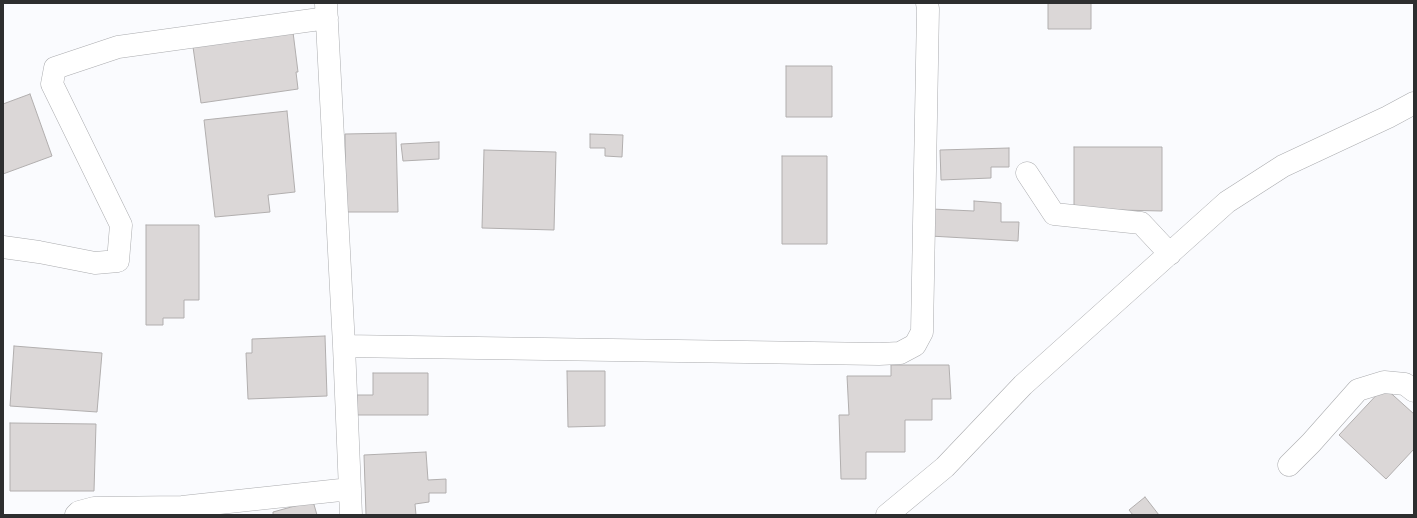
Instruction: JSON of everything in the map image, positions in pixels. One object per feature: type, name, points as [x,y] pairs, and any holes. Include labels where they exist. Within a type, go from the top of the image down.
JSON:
[{"type":"street","points":[[344,346],[879,354],[900,353],[916,346],[922,332],[928,17],[926,3]]},
{"type":"street","points":[[3,247],[39,252],[95,263],[118,261],[121,225],[52,84],[55,68],[118,47],[326,11],[344,346],[351,515]]},
{"type":"street","points":[[887,515],[945,467],[1023,385],[1228,202],[1283,166],[1388,117],[1414,102]]},
{"type":"street","points":[[1027,173],[1054,214],[1140,223],[1170,254]]},
{"type":"street","points":[[1289,465],[1311,443],[1358,390],[1384,382],[1405,384],[1414,391]]},
{"type":"street","points":[[76,515],[79,512],[94,508],[182,507],[350,488]]},
{"type":"building","points":[[1048,3],[1091,3],[1091,29],[1048,29]]},
{"type":"building","points":[[293,32],[298,72],[296,72],[298,89],[201,103],[193,47]]},
{"type":"building","points":[[786,66],[832,66],[832,117],[786,117]]},
{"type":"building","points":[[30,94],[52,156],[3,174],[3,104]]},
{"type":"building","points":[[287,111],[295,192],[268,195],[270,212],[215,217],[204,120]]},
{"type":"building","points":[[396,133],[398,212],[346,212],[345,134]]},
{"type":"building","points":[[590,134],[623,135],[622,157],[605,156],[605,148],[590,148]]},
{"type":"building","points":[[439,142],[439,159],[403,161],[401,144]]},
{"type":"building","points":[[1074,147],[1162,147],[1162,211],[1074,209]]},
{"type":"building","points":[[1009,148],[1009,167],[991,167],[991,178],[941,180],[940,150]]},
{"type":"building","points":[[484,150],[556,152],[554,230],[482,228]]},
{"type":"building","points":[[782,156],[827,156],[827,244],[782,244]]},
{"type":"building","points":[[974,201],[1001,203],[1001,222],[1019,222],[1018,241],[930,236],[932,209],[974,211]]},
{"type":"building","points":[[146,225],[199,225],[199,300],[184,300],[184,318],[163,318],[163,325],[146,325]]},
{"type":"building","points":[[325,336],[327,396],[248,399],[246,353],[252,353],[252,339]]},
{"type":"building","points":[[14,346],[102,353],[97,412],[10,406]]},
{"type":"building","points":[[891,365],[949,365],[951,399],[932,399],[932,420],[905,420],[905,452],[866,452],[866,479],[841,479],[839,415],[849,415],[847,376],[891,376]]},
{"type":"building","points":[[567,371],[605,371],[605,426],[568,427]]},
{"type":"building","points":[[373,373],[428,373],[428,415],[357,415],[357,395],[373,395]]},
{"type":"building","points":[[1384,387],[1414,414],[1414,449],[1386,479],[1339,435]]},
{"type":"building","points":[[10,423],[96,424],[94,491],[10,491]]},
{"type":"building","points":[[426,452],[428,480],[446,479],[446,493],[429,493],[429,502],[415,504],[416,515],[366,515],[364,455]]},
{"type":"building","points":[[1145,497],[1159,515],[1133,515],[1129,510]]},
{"type":"building","points":[[313,501],[317,515],[273,515],[273,512]]}]
